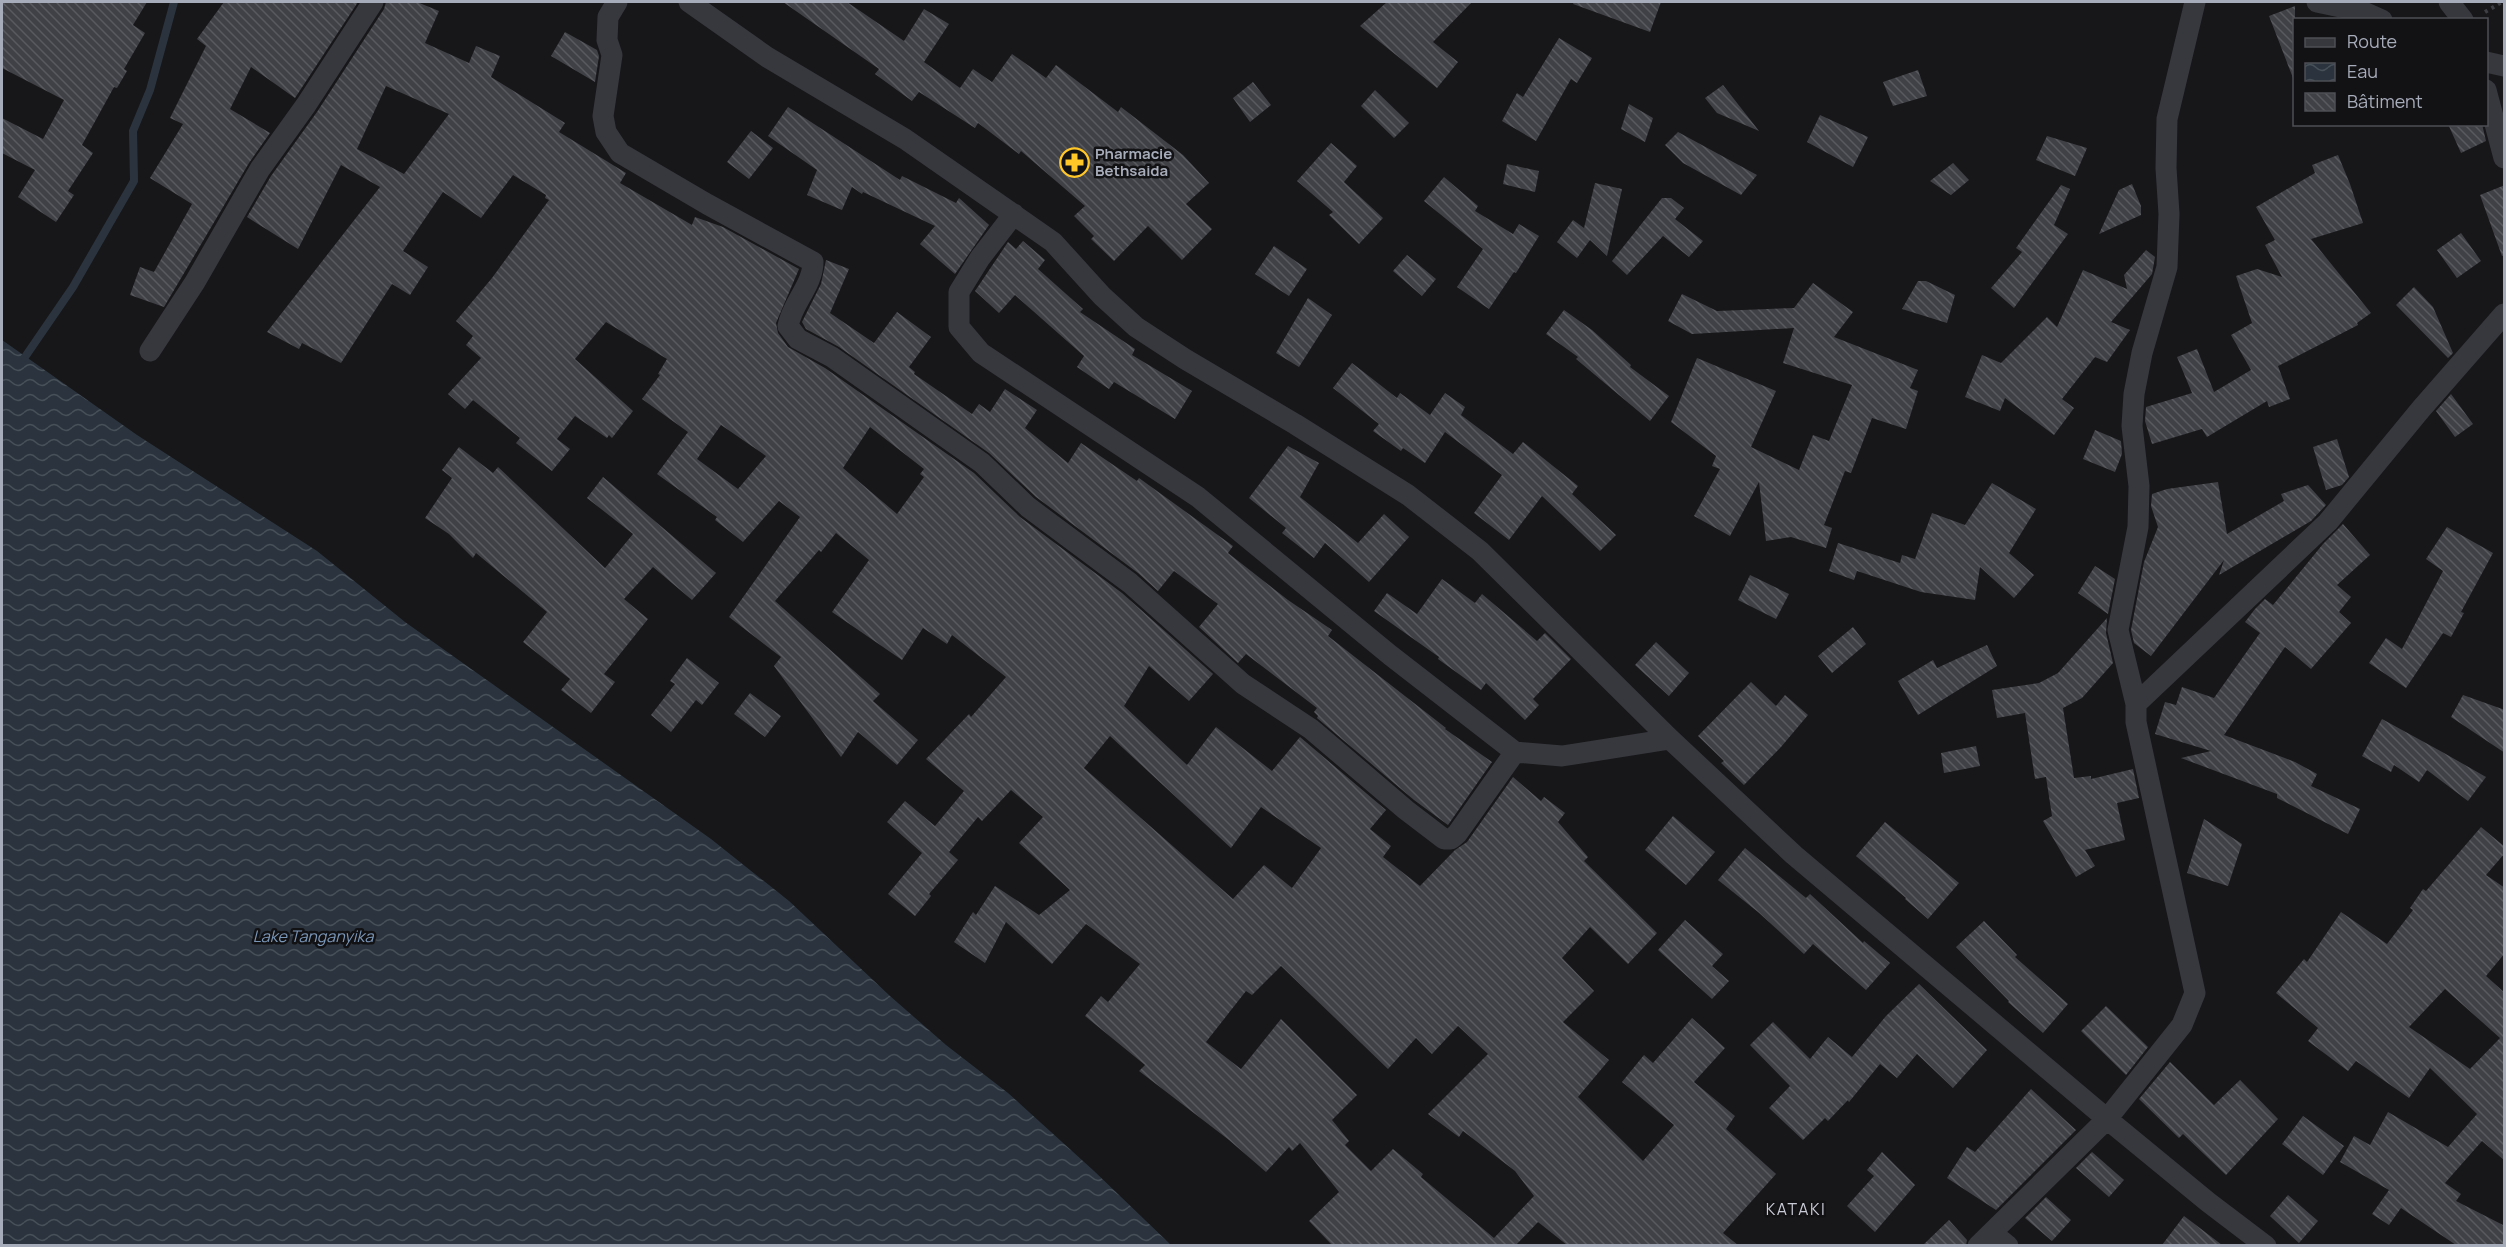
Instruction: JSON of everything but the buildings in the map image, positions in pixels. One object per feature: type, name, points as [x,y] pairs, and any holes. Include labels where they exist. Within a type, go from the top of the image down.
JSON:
[{"type":"street","points":[[150,351],[195,282],[261,169],[373,2]]},
{"type":"street","points":[[618,2],[608,17],[607,40],[612,55],[603,116],[606,132],[620,153],[813,262],[813,272],[790,313],[788,326],[798,339],[832,357],[982,463],[1028,507],[1130,583],[1243,684],[1311,729],[1444,838],[1451,839],[1457,834],[1515,752]]},
{"type":"street","points":[[689,2],[767,57],[905,139],[1053,242],[1101,296],[1136,327],[1408,495],[1480,551],[1670,739],[1794,855],[2208,1203],[2266,1245]]},
{"type":"street","points":[[1993,1241],[2107,1119],[2182,1025],[2195,993],[2136,722],[2136,704],[2118,630],[2138,527],[2139,486],[2132,426],[2134,394],[2142,353],[2167,267],[2169,214],[2166,168],[2167,119],[2195,2]]},
{"type":"street","points":[[2317,2],[2364,12],[2378,18]]},
{"type":"street","points":[[2449,2],[2461,18]]},
{"type":"street","points":[[2488,62],[2505,66]]},
{"type":"street","points":[[2488,94],[2505,158]]},
{"type":"street","points":[[1014,214],[980,258],[959,292],[960,327],[981,353],[1198,497],[1390,655],[1515,752],[1562,756],[1670,739]]},
{"type":"street","points":[[2136,704],[2328,522],[2421,408],[2505,314]]},
{"type":"path","points":[[2484,14],[2502,2]]},
{"type":"water","name":"Lake Tanganyika","points":[[2,340],[137,435],[317,551],[405,622],[711,839],[789,901],[946,1045],[1008,1093],[1171,1245],[2,1245]]},
{"type":"waterway","points":[[25,357],[73,287],[134,181],[133,131],[150,90],[174,2]]},
{"type":"place","name":"Pharmacie Bethsaida","points":[[1074,162]]},
{"type":"district","name":"KATAKI","points":[[1796,1209]]}]
